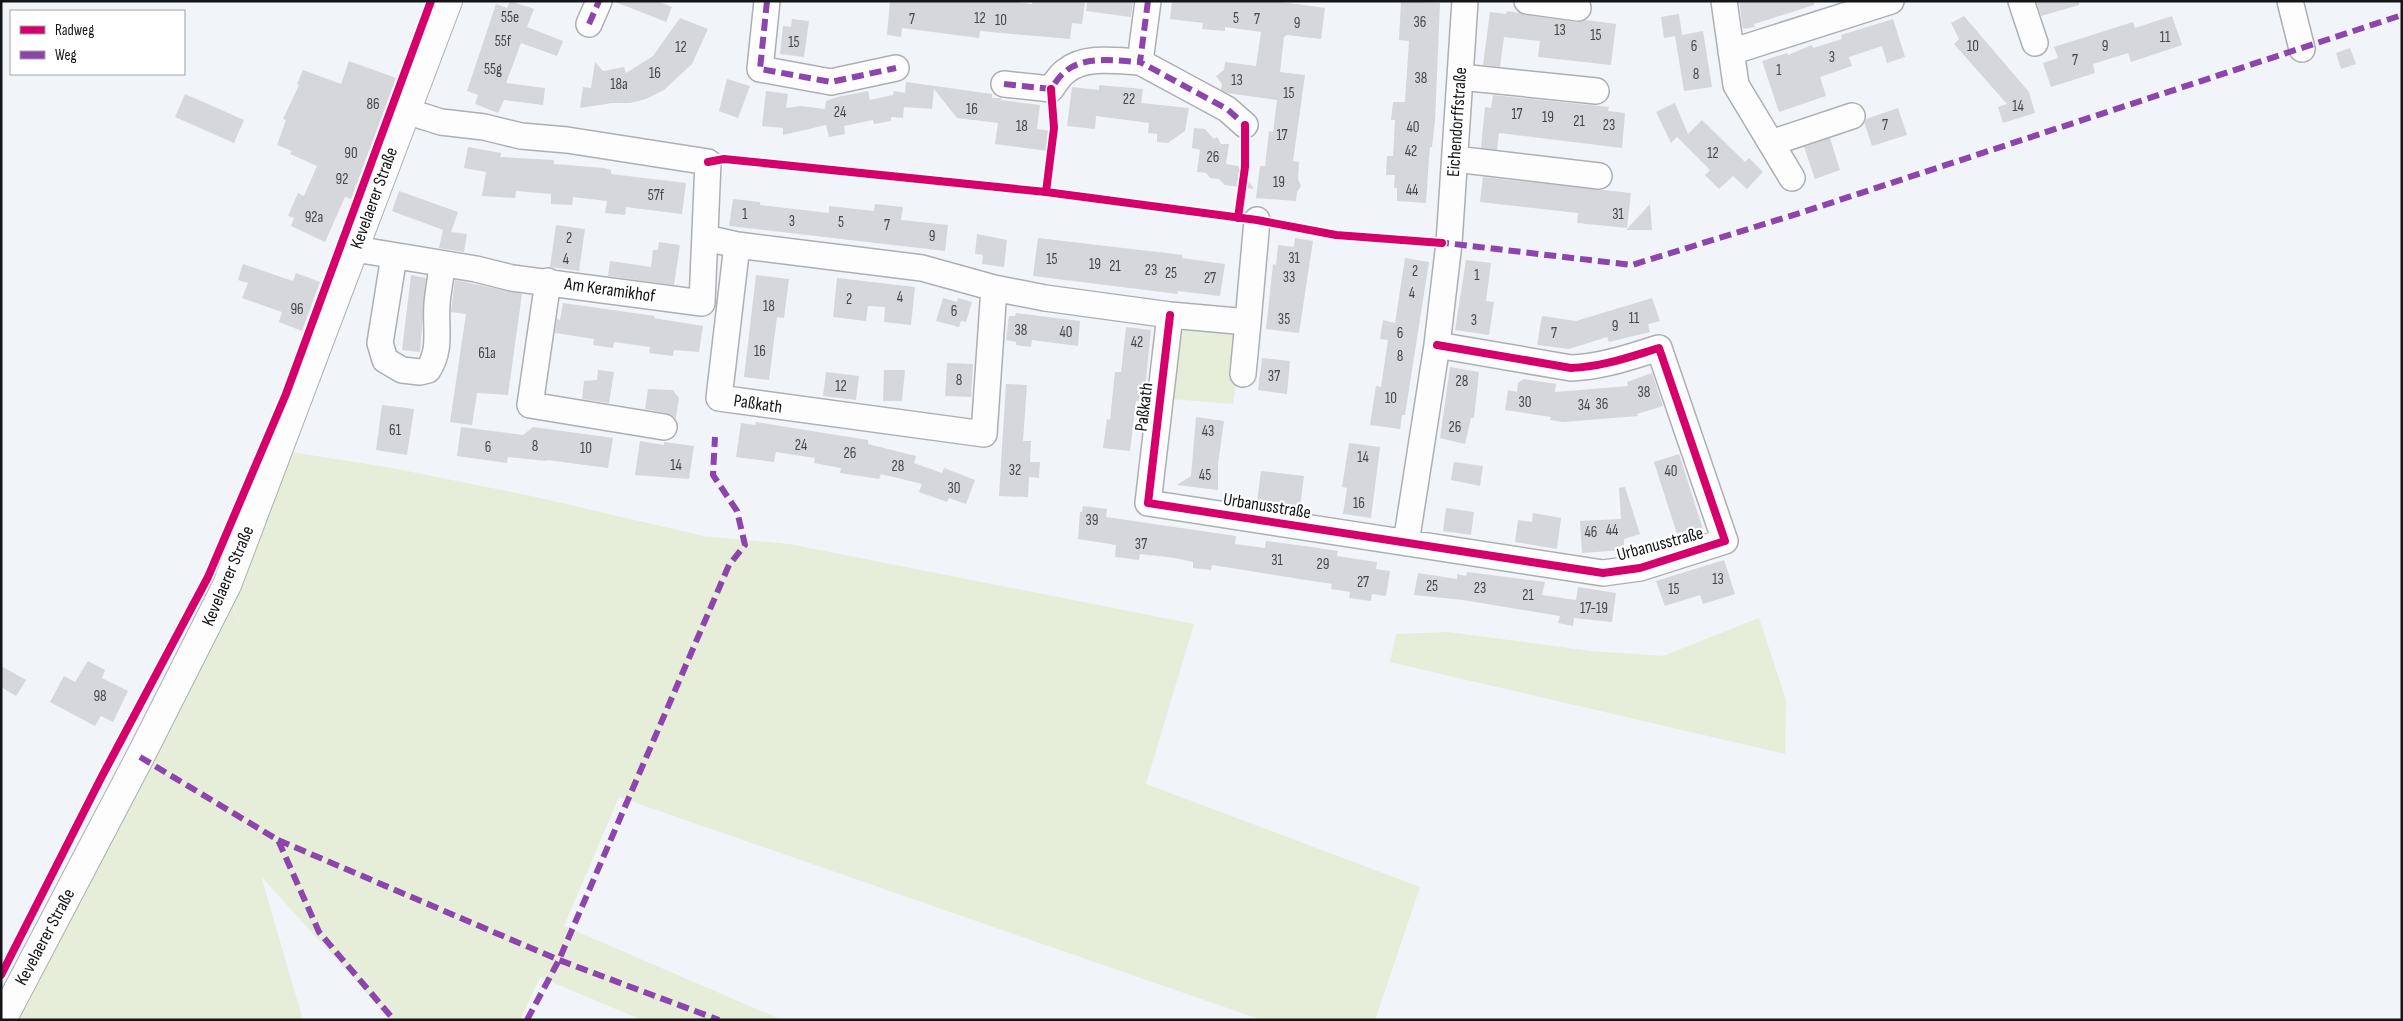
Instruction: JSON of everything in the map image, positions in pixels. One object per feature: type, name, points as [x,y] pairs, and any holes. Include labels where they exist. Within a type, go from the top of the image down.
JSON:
[{"type":"main road","name":"Kevelaerer Straße","points":[[2,1020],[140,757],[227,585],[448,1]]},
{"type":"street","points":[[589,24],[599,1]]},
{"type":"street","points":[[767,1],[760,69],[831,82],[896,68]]},
{"type":"street","points":[[1140,62],[1148,1]]},
{"type":"street","name":"Eichendorffstraße","points":[[1437,346],[1449,243],[1466,1]]},
{"type":"street","points":[[1527,1],[1578,8]]},
{"type":"street","points":[[1724,1],[1736,84],[1792,178]]},
{"type":"street","points":[[1731,52],[1890,1]]},
{"type":"street","points":[[2021,1],[2035,43]]},
{"type":"street","points":[[2290,1],[2302,50]]},
{"type":"street","points":[[1004,84],[1051,89],[1066,70],[1080,63],[1102,60],[1140,62],[1227,109],[1245,125]]},
{"type":"street","points":[[1460,77],[1596,91]]},
{"type":"street","name":"Am Keramikhof","points":[[406,111],[442,122],[484,127],[521,136],[567,140],[708,162],[702,303],[548,281],[530,405],[664,427]]},
{"type":"street","points":[[1771,143],[1852,116]]},
{"type":"street","points":[[1455,160],[1599,176]]},
{"type":"street","points":[[1243,374],[1257,220]]},
{"type":"street","points":[[706,238],[737,245],[922,268],[994,288],[1045,298],[1170,315],[1248,322]]},
{"type":"street","name":"Paßkath","points":[[737,245],[719,398],[984,434],[994,288]]},
{"type":"street","points":[[355,249],[476,269],[512,278],[548,281]]},
{"type":"street","points":[[394,256],[380,343],[385,360],[392,366],[411,372],[428,370],[434,360],[438,346],[437,305],[442,264]]},
{"type":"street","name":"Paßkath","points":[[1148,503],[1170,315]]},
{"type":"street","points":[[1406,543],[1437,346]]},
{"type":"street","name":"Urbanusstraße","points":[[1148,503],[1603,573],[1640,568],[1725,541],[1659,348],[1612,363],[1571,368],[1437,346]]},
{"type":"green space","points":[[1193,322],[1237,332],[1241,352],[1233,404],[1172,399],[1180,333]]},
{"type":"green space","points":[[278,450],[392,468],[536,497],[703,536],[789,544],[1194,624],[1146,784],[1420,887],[1375,1020],[1262,1020],[619,797],[564,926],[782,1020],[642,1020],[540,977],[520,1020],[391,1020],[261,876],[303,1020],[14,1020],[225,584],[242,633],[227,585]]},
{"type":"green space","points":[[1759,618],[1786,700],[1785,754],[1390,662],[1396,634],[1448,632],[1591,651],[1663,656]]},
{"type":"building","points":[[510,1],[534,9],[527,27],[563,41],[557,56],[521,43],[506,83],[545,88],[543,105],[504,100],[498,113],[475,104],[478,95],[467,91],[496,4],[507,8]]},
{"type":"building","points":[[613,1],[657,1],[672,7],[666,22]]},
{"type":"building","points":[[890,1],[1009,1],[1032,4],[1032,1],[1071,1],[1085,3],[1082,24],[1072,23],[1070,39],[980,31],[979,38],[902,28],[901,37],[887,35]]},
{"type":"building","points":[[1087,1],[1133,1],[1131,17],[1086,11]]},
{"type":"building","points":[[1172,1],[1274,1],[1325,8],[1321,39],[1287,35],[1284,37],[1280,72],[1305,75],[1293,161],[1299,162],[1298,179],[1301,186],[1297,192],[1296,201],[1256,198],[1260,166],[1265,166],[1269,131],[1273,132],[1277,100],[1227,93],[1221,90],[1222,84],[1216,76],[1224,70],[1225,62],[1256,66],[1261,32],[1225,27],[1225,31],[1202,29],[1203,23],[1170,19]]},
{"type":"building","points":[[1401,1],[1440,3],[1435,121],[1432,147],[1430,147],[1426,203],[1397,201],[1397,188],[1394,188],[1395,175],[1386,175],[1387,156],[1393,156],[1395,120],[1391,120],[1393,102],[1405,102],[1409,41],[1399,40]]},
{"type":"building","points":[[1739,1],[1814,1],[1814,5],[1754,24],[1755,27],[1743,29]]},
{"type":"building","points":[[2036,1],[2079,1],[2079,5],[2041,16]]},
{"type":"building","points":[[1507,11],[1576,22],[1585,20],[1616,24],[1611,65],[1538,57],[1540,41],[1504,37],[1500,67],[1483,65],[1490,12],[1506,14]]},
{"type":"building","points":[[1679,14],[1682,35],[1703,31],[1712,87],[1684,91],[1675,36],[1664,38],[1661,17]]},
{"type":"building","points":[[1964,16],[2029,92],[2035,113],[2003,123],[1998,107],[2007,104],[1954,44],[1959,39],[1951,23]]},
{"type":"building","points":[[2172,16],[2182,45],[2131,62],[2128,53],[2093,64],[2095,73],[2051,87],[2043,63],[2058,58],[2054,47],[2133,22],[2135,28]]},
{"type":"building","points":[[680,18],[708,29],[692,64],[664,90],[646,99],[630,103],[612,103],[580,108],[583,87],[591,88],[595,62],[603,71],[624,67],[626,73],[653,56]]},
{"type":"building","points":[[792,19],[809,21],[804,57],[780,54],[783,26],[791,27]]},
{"type":"building","points":[[1893,19],[1905,57],[1887,63],[1882,46],[1849,57],[1852,66],[1820,77],[1826,96],[1779,112],[1762,61],[1787,53],[1788,55],[1812,45],[1813,48],[1842,39],[1841,35]]},
{"type":"building","points":[[2350,48],[2356,64],[2341,69],[2336,53]]},
{"type":"building","points":[[349,61],[396,78],[351,199],[345,197],[325,242],[291,226],[294,218],[288,216],[298,193],[304,196],[317,166],[290,154],[292,151],[277,145],[286,120],[283,119],[299,85],[297,84],[303,70],[341,84]]},
{"type":"building","points":[[727,79],[750,86],[738,118],[719,111]]},
{"type":"building","points":[[906,82],[992,94],[992,98],[1040,105],[1037,129],[1051,131],[1048,151],[995,144],[998,123],[957,118],[934,89],[932,109],[904,107],[903,118],[891,117],[891,121],[874,124],[873,120],[844,126],[845,134],[829,137],[826,125],[783,135],[783,128],[762,126],[766,91],[788,94],[786,108],[800,106],[825,109],[826,101],[837,97],[868,91],[870,100],[893,95],[894,91],[905,93]]},
{"type":"building","points":[[1099,85],[1143,89],[1141,103],[1189,108],[1185,131],[1168,143],[1157,142],[1157,134],[1148,133],[1149,123],[1096,116],[1095,129],[1067,126],[1072,87],[1099,90]]},
{"type":"building","points":[[185,94],[244,120],[234,143],[175,117]]},
{"type":"building","points":[[1493,95],[1609,107],[1608,111],[1625,113],[1622,148],[1499,133],[1497,150],[1481,148],[1485,107],[1491,108]]},
{"type":"building","points":[[1675,103],[1688,134],[1702,120],[1745,162],[1749,158],[1763,172],[1747,189],[1733,176],[1719,189],[1705,175],[1710,170],[1677,137],[1671,143],[1656,112]]},
{"type":"building","points":[[1898,108],[1907,135],[1872,146],[1864,122],[1866,119]]},
{"type":"building","points":[[1194,128],[1205,129],[1214,139],[1217,137],[1221,144],[1229,144],[1226,164],[1238,166],[1254,189],[1225,185],[1219,179],[1210,178],[1206,173],[1197,172],[1200,150],[1192,148]]},
{"type":"building","points":[[1830,138],[1840,170],[1815,179],[1804,147]]},
{"type":"building","points":[[468,147],[501,153],[500,157],[554,160],[554,164],[604,168],[611,170],[611,174],[686,183],[682,214],[626,207],[625,215],[605,213],[607,201],[573,197],[572,205],[551,204],[551,194],[516,191],[515,198],[482,196],[486,172],[464,168]]},
{"type":"building","points":[[1483,177],[1631,193],[1627,228],[1577,223],[1578,213],[1480,202]]},
{"type":"building","points":[[399,191],[458,212],[451,232],[467,234],[464,252],[439,248],[443,230],[392,211]]},
{"type":"building","points":[[733,199],[760,202],[760,205],[829,213],[829,206],[874,211],[875,204],[903,207],[901,220],[948,225],[945,251],[729,226]]},
{"type":"building","points":[[1650,204],[1652,230],[1626,230]]},
{"type":"building","points":[[556,225],[585,229],[579,271],[550,267]]},
{"type":"building","points":[[977,234],[1007,240],[1004,267],[982,264],[983,255],[975,254]]},
{"type":"building","points":[[1038,238],[1183,255],[1182,258],[1225,264],[1220,296],[1178,291],[1178,294],[1033,276]]},
{"type":"building","points":[[1295,238],[1313,241],[1299,333],[1266,329],[1273,264],[1276,265],[1278,245],[1294,247]]},
{"type":"building","points":[[659,242],[680,245],[674,285],[608,276],[610,261],[651,267],[653,250],[658,250]]},
{"type":"building","points":[[1405,258],[1429,262],[1405,415],[1402,415],[1400,429],[1370,425],[1376,386],[1381,387],[1388,340],[1380,339],[1383,320],[1395,323]]},
{"type":"building","points":[[1466,260],[1491,263],[1486,301],[1494,302],[1489,335],[1455,330]]},
{"type":"building","points":[[243,264],[293,281],[296,273],[320,282],[302,331],[279,322],[282,312],[242,298],[248,283],[238,280]]},
{"type":"building","points":[[411,275],[426,278],[420,352],[402,350]]},
{"type":"building","points":[[756,275],[789,279],[784,318],[777,317],[769,380],[744,377]]},
{"type":"building","points":[[837,278],[915,287],[911,325],[884,322],[885,307],[868,306],[866,321],[833,317]]},
{"type":"building","points":[[455,280],[522,294],[508,395],[477,393],[472,425],[450,422],[466,314],[451,312]]},
{"type":"building","points":[[943,298],[957,302],[958,298],[972,302],[966,322],[961,321],[959,327],[936,321]]},
{"type":"building","points":[[1652,298],[1660,321],[1648,324],[1650,332],[1609,342],[1607,337],[1569,349],[1537,345],[1542,316],[1576,321]]},
{"type":"building","points":[[563,303],[655,316],[654,318],[703,326],[699,352],[674,350],[673,356],[649,353],[650,347],[614,342],[613,348],[593,345],[594,339],[555,333],[557,319],[560,320]]},
{"type":"building","points":[[1016,313],[1080,321],[1078,346],[1032,340],[1031,347],[1016,345],[1016,342],[1006,340],[1009,316],[1015,316]]},
{"type":"building","points":[[1126,327],[1151,330],[1144,401],[1136,401],[1130,451],[1103,448],[1107,419],[1110,420],[1115,372],[1121,372]]},
{"type":"building","points":[[1262,358],[1290,361],[1287,394],[1258,390]]},
{"type":"building","points":[[947,363],[973,364],[971,397],[945,396]]},
{"type":"building","points":[[1450,367],[1479,372],[1474,418],[1471,418],[1465,444],[1440,438]]},
{"type":"building","points":[[598,370],[614,372],[609,403],[582,399],[584,381],[597,380]]},
{"type":"building","points":[[884,370],[905,370],[902,401],[883,401]]},
{"type":"building","points":[[826,372],[859,376],[856,400],[823,396]]},
{"type":"building","points":[[1652,373],[1663,406],[1637,414],[1638,416],[1563,422],[1550,420],[1551,417],[1505,410],[1508,390],[1517,392],[1518,383],[1524,379],[1556,384],[1555,392],[1628,386],[1627,382]]},
{"type":"building","points":[[1006,384],[1027,385],[1023,441],[1031,441],[1030,462],[1040,462],[1039,478],[1029,477],[1028,497],[999,496]]},
{"type":"building","points":[[648,389],[673,390],[679,398],[676,418],[666,413],[645,409]]},
{"type":"building","points":[[382,405],[414,409],[407,455],[376,450]]},
{"type":"building","points":[[1196,417],[1224,421],[1218,464],[1218,490],[1177,485],[1191,476]]},
{"type":"building","points":[[756,422],[868,440],[868,444],[916,456],[914,463],[942,473],[944,468],[975,480],[966,504],[949,498],[947,502],[919,492],[922,484],[881,474],[879,479],[840,473],[841,468],[814,463],[815,458],[776,452],[774,462],[736,457],[741,423],[755,425]]},
{"type":"building","points":[[461,427],[523,435],[533,427],[613,438],[608,468],[547,460],[508,457],[507,463],[457,456]]},
{"type":"building","points":[[640,441],[664,445],[664,442],[694,446],[689,479],[635,475]]},
{"type":"building","points":[[1349,443],[1380,447],[1371,518],[1343,514],[1347,488],[1342,487]]},
{"type":"building","points":[[1679,454],[1703,529],[1678,537],[1654,462]]},
{"type":"building","points":[[1454,462],[1483,466],[1480,486],[1451,480]]},
{"type":"building","points":[[1261,471],[1304,476],[1300,508],[1257,502]]},
{"type":"building","points":[[1625,487],[1640,534],[1624,539],[1624,550],[1582,553],[1580,521],[1621,519],[1619,488]]},
{"type":"building","points":[[1083,506],[1107,509],[1106,517],[1236,536],[1235,544],[1265,548],[1266,541],[1338,551],[1337,556],[1377,562],[1376,569],[1390,571],[1386,596],[1372,594],[1371,601],[1349,598],[1350,592],[1331,589],[1332,584],[1212,565],[1211,570],[1193,568],[1193,562],[1175,558],[1140,554],[1139,560],[1115,557],[1116,545],[1078,539],[1080,512],[1082,512]]},
{"type":"building","points":[[1446,508],[1474,512],[1471,535],[1443,531]]},
{"type":"building","points":[[1533,513],[1561,518],[1557,549],[1515,542],[1518,520],[1532,522]]},
{"type":"building","points":[[1724,560],[1735,594],[1703,604],[1700,595],[1665,606],[1656,581]]},
{"type":"building","points":[[1467,572],[1545,582],[1542,595],[1576,600],[1578,587],[1616,593],[1612,622],[1574,618],[1573,626],[1558,623],[1560,616],[1463,600],[1414,595],[1418,573],[1457,579],[1457,574],[1466,576]]},
{"type":"building","points":[[88,661],[105,670],[102,678],[128,691],[113,722],[101,716],[95,726],[50,702],[64,676],[75,682]]},
{"type":"building","points":[[1,666],[26,680],[16,696],[1,687]]},
{"type":"marked path","points":[[589,24],[599,1]]},
{"type":"marked path","points":[[767,1],[760,69],[831,82],[896,68]]},
{"type":"marked path","points":[[1148,1],[1140,62],[1227,109],[1245,125],[1245,129]]},
{"type":"marked path","points":[[1437,242],[1632,265],[1800,213],[2402,15]]},
{"type":"marked path","points":[[1004,84],[1051,89],[1064,73],[1082,63],[1102,60],[1140,62]]},
{"type":"marked path","points":[[527,1020],[559,960],[729,565],[745,545],[737,511],[713,475],[715,437]]},
{"type":"marked path","points":[[140,757],[278,840],[319,932],[394,1020]]},
{"type":"marked path","points":[[278,840],[559,960],[719,1020]]},
{"type":"cycle path","points":[[1,975],[101,778],[208,577],[286,394],[431,1]]},
{"type":"cycle path","points":[[1046,192],[1054,128],[1051,89]]},
{"type":"cycle path","points":[[1238,218],[1245,167],[1245,125]]},
{"type":"cycle path","points":[[708,162],[724,159],[1046,192],[1257,220],[1336,235],[1442,243]]},
{"type":"cycle path","points":[[1170,315],[1148,503],[1603,573],[1640,568],[1725,541],[1659,348],[1605,364],[1571,368],[1437,345]]}]
